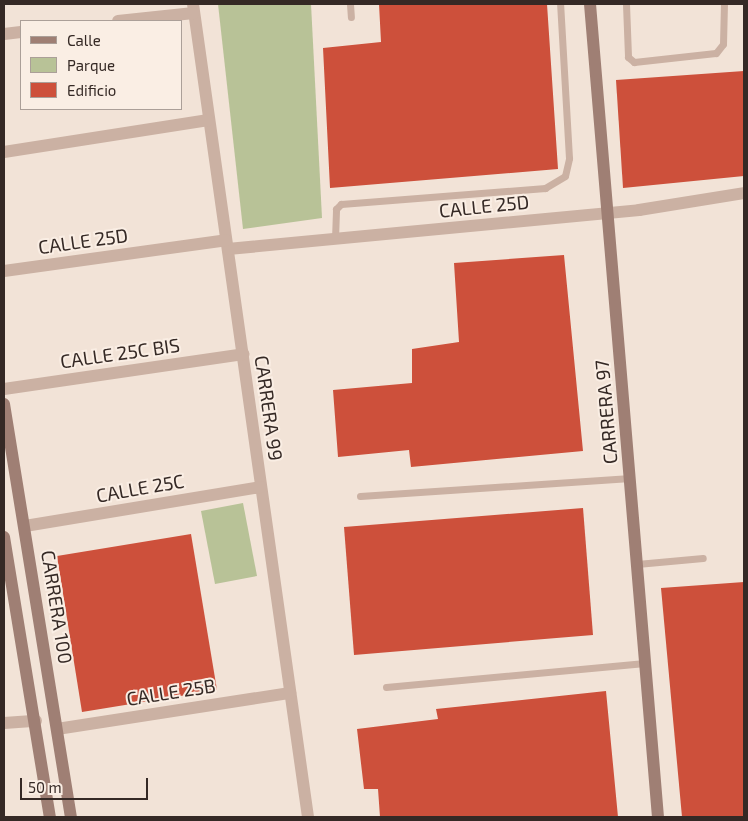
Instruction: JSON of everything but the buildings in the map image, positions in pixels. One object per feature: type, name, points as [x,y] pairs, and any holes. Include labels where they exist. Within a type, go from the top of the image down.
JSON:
[{"type":"street","name":"CARRERA 97","points":[[590,4],[658,817]]},
{"type":"street","points":[[124,20],[194,8]]},
{"type":"street","name":"CARRERA 99","points":[[194,8],[308,817]]},
{"type":"street","points":[[4,34],[20,32]]},
{"type":"street","points":[[4,152],[209,120]]},
{"type":"street","name":"CALLE 25D","points":[[4,271],[227,245],[335,239],[608,212],[744,193]]},
{"type":"street","name":"CALLE 25C BIS","points":[[4,389],[242,354]]},
{"type":"street","name":"CARRERA 100","points":[[4,404],[71,817]]},
{"type":"street","name":"CALLE 25C","points":[[25,526],[261,487]]},
{"type":"street","points":[[4,537],[6,561],[36,721],[50,817]]},
{"type":"street","name":"CALLE 25B","points":[[57,729],[290,693]]},
{"type":"street","points":[[4,723],[36,721]]},
{"type":"lane","points":[[350,4],[351,17]]},
{"type":"lane","points":[[335,239],[336,209],[341,204],[545,188],[565,176],[569,158],[560,4]]},
{"type":"lane","points":[[626,4],[628,57],[634,62],[716,53],[723,44],[724,4]]},
{"type":"lane","points":[[360,496],[630,478]]},
{"type":"lane","points":[[637,564],[703,558]]},
{"type":"lane","points":[[386,686],[646,663]]},
{"type":"green space","points":[[218,4],[311,4],[322,218],[243,229]]},
{"type":"green space","points":[[243,503],[257,576],[215,584],[201,511]]}]
